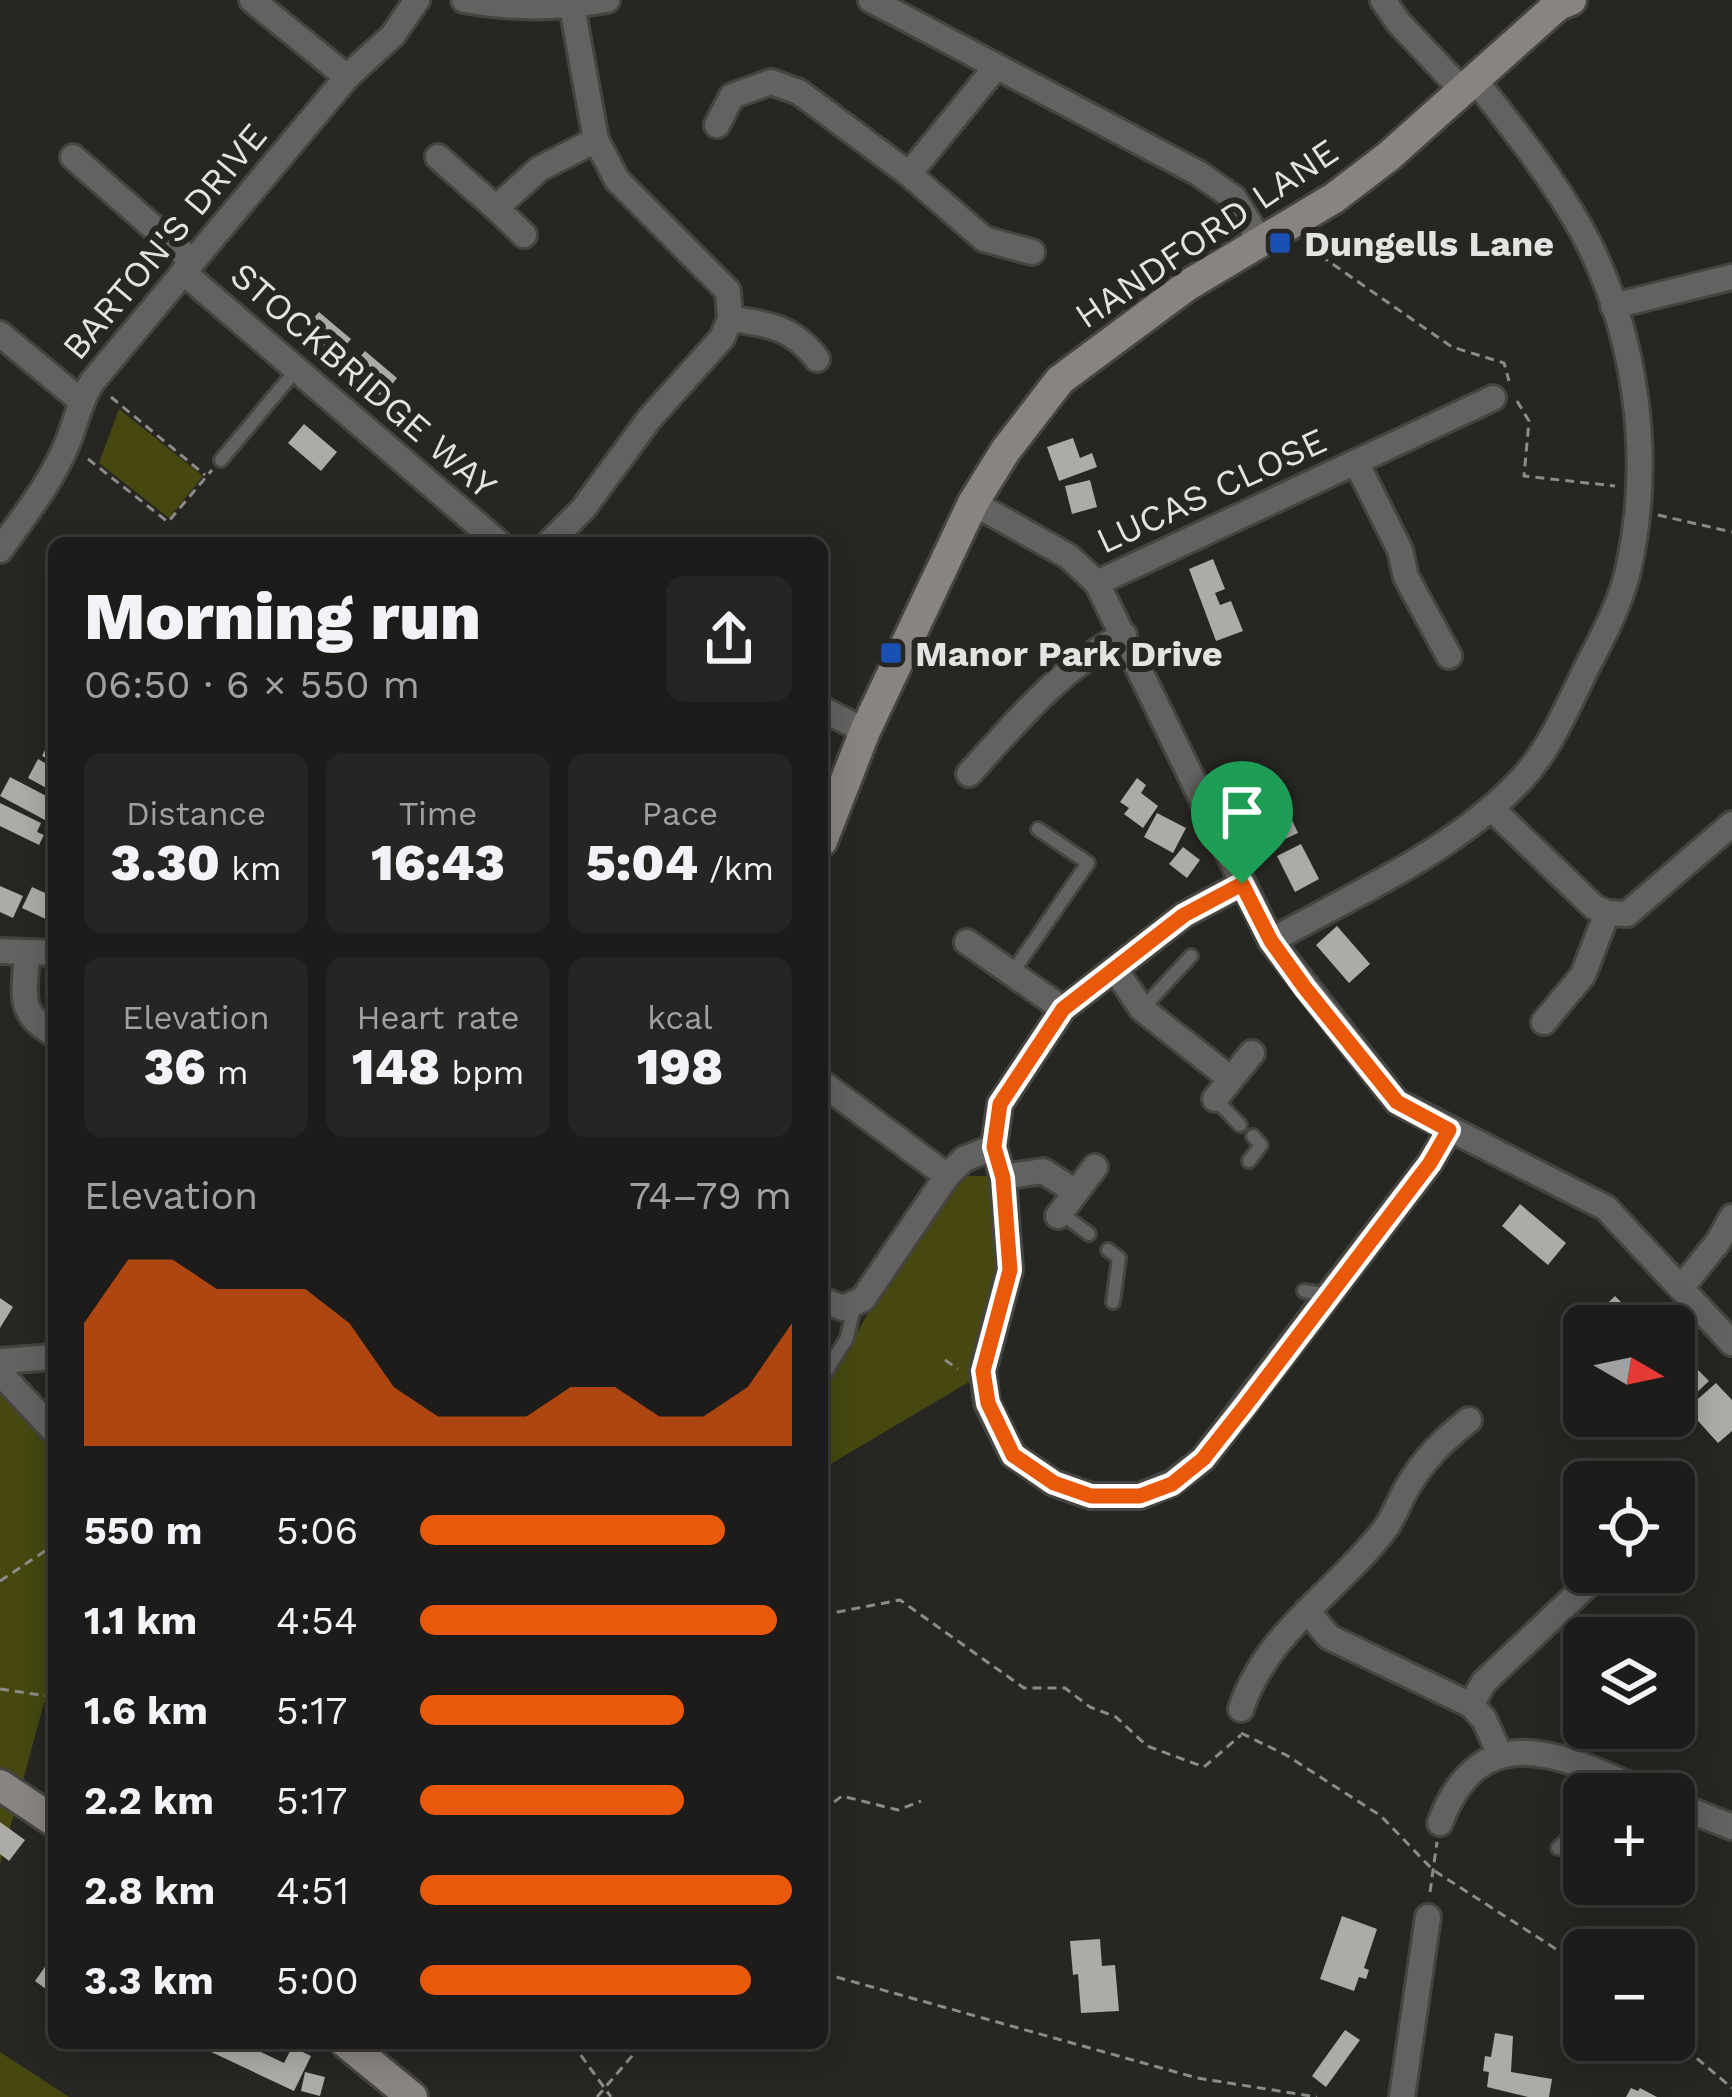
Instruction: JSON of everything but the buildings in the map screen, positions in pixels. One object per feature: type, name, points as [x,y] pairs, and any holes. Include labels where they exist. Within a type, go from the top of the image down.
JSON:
[{"type":"street","points":[[252,0],[347,77]]},
{"type":"street","name":"BARTON'S DRIVE","points":[[0,550],[44,488],[68,442],[86,391],[347,77],[393,34],[417,0]]},
{"type":"street","points":[[464,0],[508,7],[608,0]]},
{"type":"street","points":[[873,0],[1216,185],[1234,198],[1261,242]]},
{"type":"street","points":[[1271,941],[1465,830],[1543,754],[1604,634],[1629,570],[1638,500],[1639,437],[1632,374],[1613,306],[1581,229],[1469,86],[1398,22],[1383,0]]},
{"type":"street","name":"HANDFORD LANE","points":[[828,826],[865,731],[973,502],[1060,380],[1188,285],[1334,198],[1558,5],[1571,0]]},
{"type":"street","points":[[555,537],[583,509],[650,418],[722,338],[730,319],[728,291],[616,180],[596,140],[572,6]]},
{"type":"street","points":[[909,174],[996,67]]},
{"type":"street","points":[[717,125],[732,96],[771,82],[799,92],[909,174],[984,239],[1032,252]]},
{"type":"street","points":[[496,208],[539,169],[596,140]]},
{"type":"street","name":"STOCKBRIDGE WAY","points":[[73,157],[297,369],[492,537]]},
{"type":"street","points":[[438,157],[524,235]]},
{"type":"street","points":[[1613,306],[1732,277]]},
{"type":"street","points":[[730,319],[774,324],[804,342],[817,359]]},
{"type":"street","points":[[0,334],[86,391]]},
{"type":"street","name":"LUCAS CLOSE","points":[[1097,583],[1493,398]]},
{"type":"street","name":"LUCAS CLOSE","points":[[1356,462],[1400,550],[1406,578],[1450,656]]},
{"type":"street","points":[[973,502],[1068,556],[1097,583],[1271,941],[1397,1102],[1606,1208],[1732,1343]]},
{"type":"street","points":[[968,774],[1026,708],[1095,649],[1124,635]]},
{"type":"street","points":[[828,712],[865,731]]},
{"type":"street","points":[[1491,808],[1594,907],[1607,913],[1627,914],[1732,824]]},
{"type":"street","points":[[1242,884],[1184,915],[1063,1009],[1000,1104],[994,1147],[1003,1178],[1010,1270],[983,1371],[988,1403],[1013,1455],[1054,1483],[1091,1496],[1140,1496],[1172,1484],[1203,1459],[1242,1395],[1331,1295],[1430,1163],[1449,1130]]},
{"type":"street","points":[[1544,1022],[1583,975],[1607,913]]},
{"type":"street","points":[[967,942],[1063,1009]]},
{"type":"street","points":[[0,951],[48,952]]},
{"type":"street","points":[[27,954],[25,1007],[35,1023],[48,1031]]},
{"type":"street","points":[[1116,970],[1142,1009],[1223,1089],[1252,1053]]},
{"type":"street","points":[[828,1087],[947,1176]]},
{"type":"street","points":[[828,1304],[854,1305],[862,1299],[947,1176],[964,1160],[994,1147]]},
{"type":"street","points":[[1003,1178],[1043,1171],[1065,1207],[1095,1167]]},
{"type":"street","points":[[1681,1288],[1732,1217]]},
{"type":"street","points":[[0,1361],[48,1357]]},
{"type":"street","points":[[0,1373],[48,1425]]},
{"type":"street","points":[[1241,1709],[1250,1684],[1274,1646],[1386,1528],[1438,1444],[1468,1420]]},
{"type":"street","points":[[1471,1705],[1484,1682],[1579,1593]]},
{"type":"street","points":[[1307,1611],[1329,1637],[1471,1705],[1484,1719],[1500,1755]]},
{"type":"street","points":[[1440,1823],[1461,1784],[1500,1755],[1550,1752],[1580,1773]]},
{"type":"street","points":[[0,1785],[48,1815]]},
{"type":"street","points":[[1695,1812],[1732,1827]]},
{"type":"street","points":[[1402,2097],[1427,1916]]},
{"type":"street","points":[[353,2049],[412,2097]]},
{"type":"lane","points":[[221,460],[297,369]]},
{"type":"lane","points":[[1012,973],[1088,863],[1038,829]]},
{"type":"lane","points":[[1142,1009],[1191,956]]},
{"type":"lane","points":[[1223,1089],[1240,1125]]},
{"type":"lane","points":[[1249,1161],[1261,1144],[1253,1136]]},
{"type":"lane","points":[[1065,1207],[1089,1234]]},
{"type":"lane","points":[[1108,1250],[1119,1258],[1113,1302]]},
{"type":"lane","points":[[1304,1291],[1331,1295]]},
{"type":"lane","points":[[828,1368],[847,1338],[854,1305]]},
{"type":"lane","points":[[1558,1848],[1563,1843]]},
{"type":"path","points":[[1302,233],[1321,256],[1452,347],[1504,364],[1512,393],[1529,422],[1523,476],[1638,500],[1732,532]]},
{"type":"path","points":[[86,391],[207,476]]},
{"type":"path","points":[[68,442],[168,522],[221,460]]},
{"type":"path","points":[[0,1581],[48,1549]]},
{"type":"path","points":[[828,1614],[900,1600],[1024,1688],[1065,1688],[1090,1707],[1117,1717],[1147,1746],[1204,1767],[1241,1735],[1241,1709]]},
{"type":"path","points":[[0,1689],[48,1696]]},
{"type":"path","points":[[1241,1735],[1286,1755],[1381,1816],[1432,1870],[1563,1954]]},
{"type":"path","points":[[828,1806],[842,1796],[898,1810],[921,1802]]},
{"type":"path","points":[[1427,1916],[1440,1823]]},
{"type":"path","points":[[828,1975],[1196,2078],[1317,2097]]},
{"type":"path","points":[[576,2049],[611,2097]]},
{"type":"path","points":[[597,2097],[635,2049]]},
{"type":"path","points":[[1695,2057],[1732,2088]]},
{"type":"shaded area","points":[[119,409],[203,476],[169,518],[99,463]]},
{"type":"shaded area","points":[[960,1176],[992,1176],[1000,1278],[980,1331],[969,1382],[828,1465],[828,1385],[867,1315]]},
{"type":"shaded area","points":[[0,1372],[48,1419],[48,1699],[0,1865]]},
{"type":"shaded area","points":[[0,2052],[69,2097],[0,2097]]},
{"type":"place","name":"Dungells Lane","points":[[1280,243]]},
{"type":"place","name":"Manor Park Drive","points":[[891,653]]},
{"type":"route","points":[[1242,884],[1271,941],[1397,1102],[1449,1130],[1430,1163],[1203,1459],[1172,1484],[1140,1496],[1091,1496],[1054,1483],[1013,1455],[988,1403],[983,1371],[1007,1289],[1011,1249],[994,1126],[1000,1104],[1063,1009],[1184,915],[1242,884]]}]
